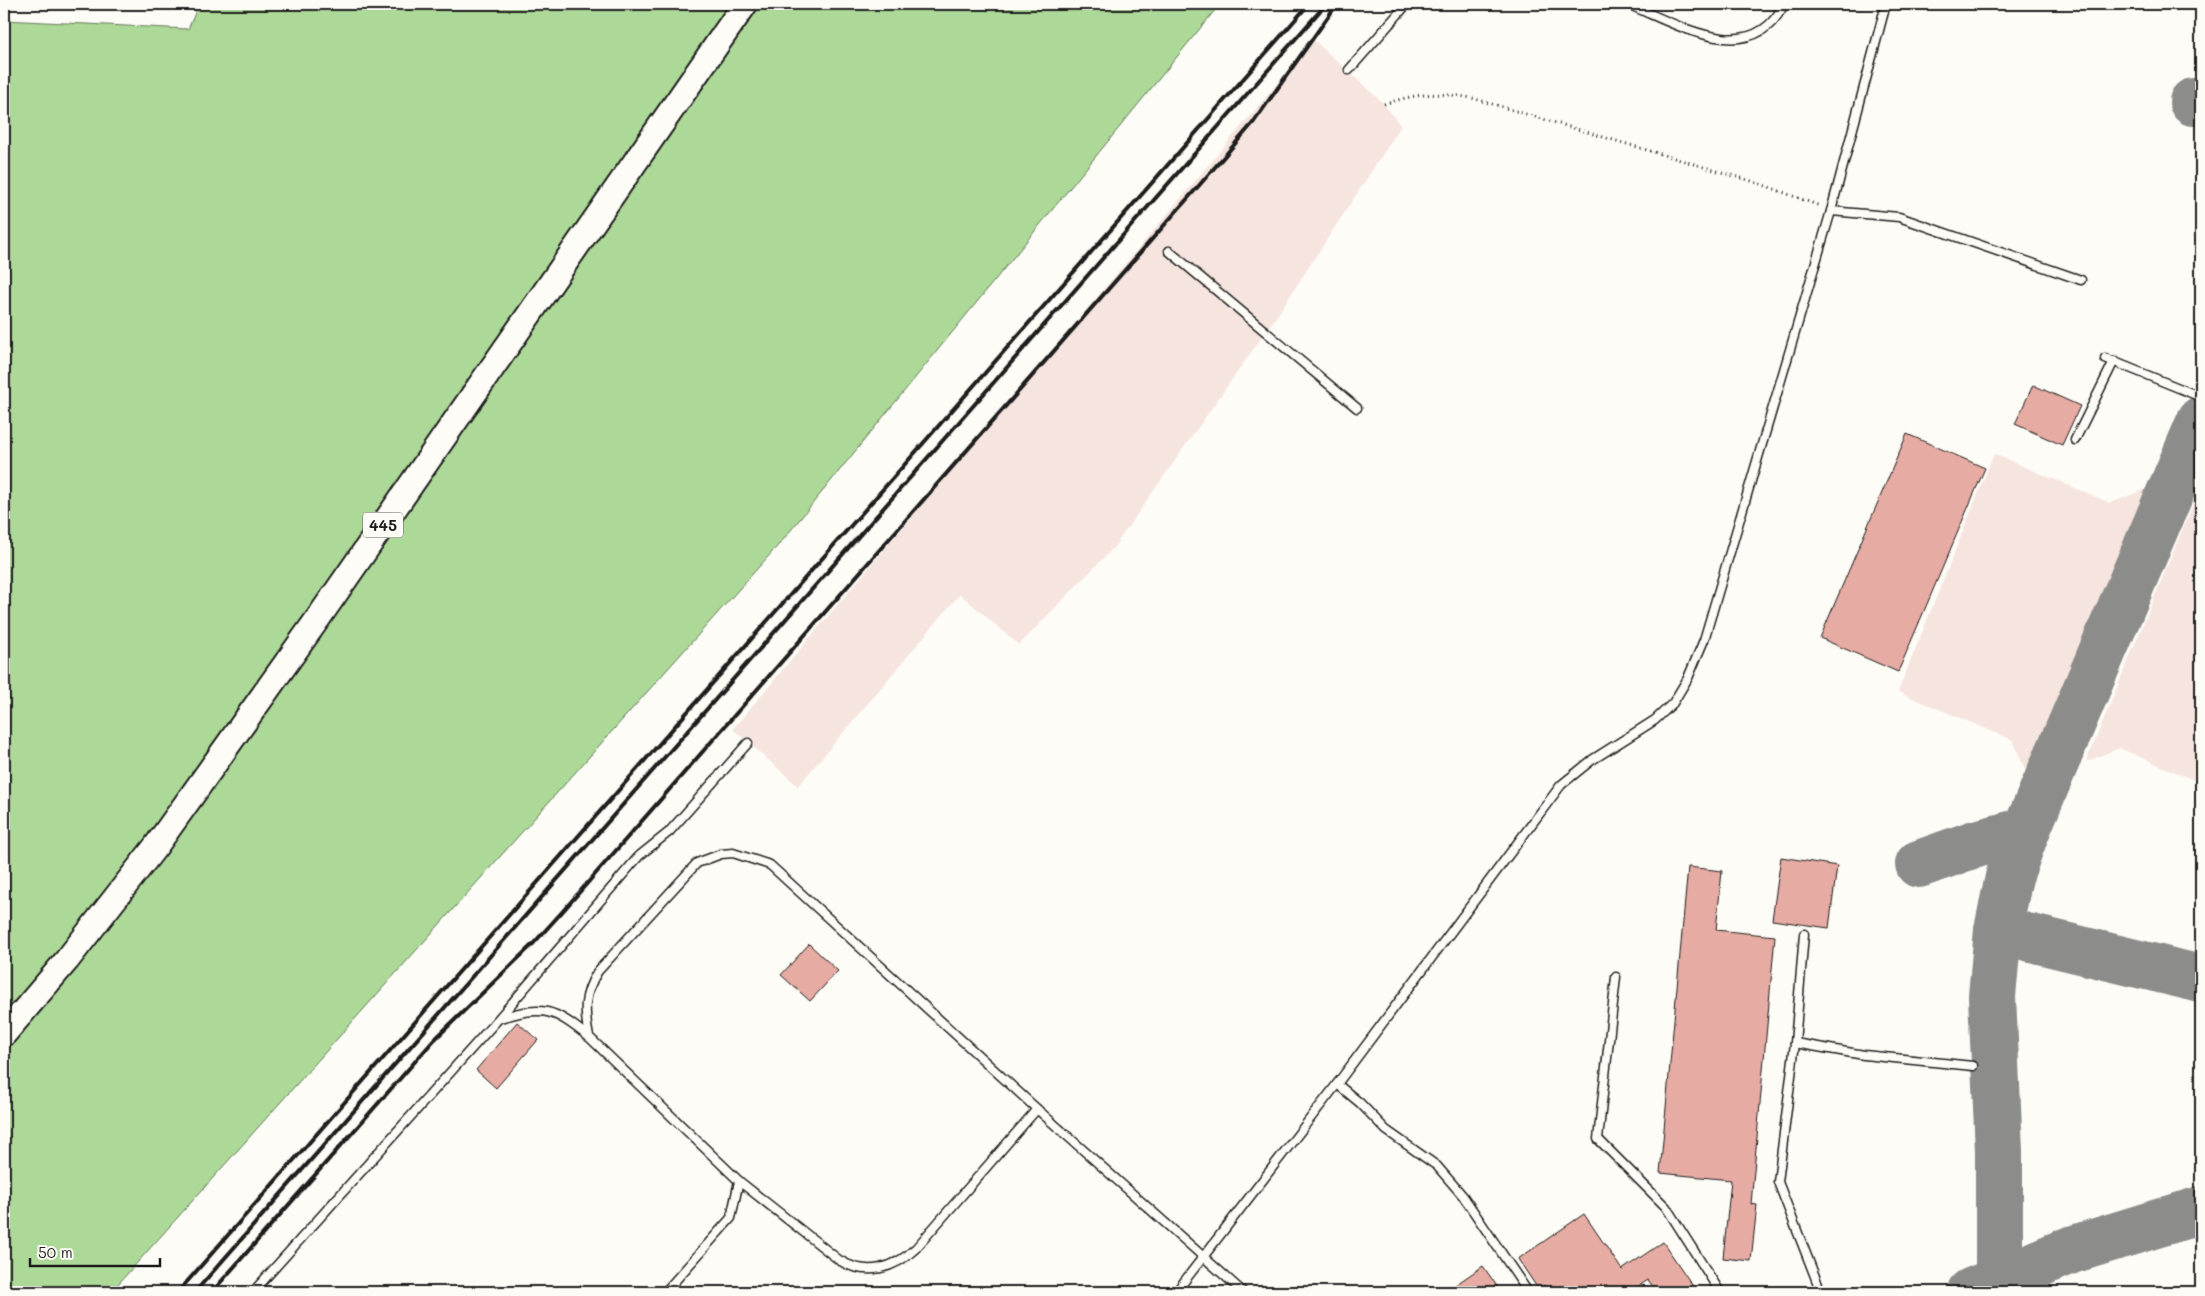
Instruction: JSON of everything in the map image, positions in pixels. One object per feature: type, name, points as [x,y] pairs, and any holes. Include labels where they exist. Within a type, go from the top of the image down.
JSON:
[{"type":"main road","name":"445","points":[[4,1034],[67,960],[156,846],[319,617],[746,4]]},
{"type":"lane","points":[[1349,70],[1407,4]]},
{"type":"lane","points":[[1627,4],[1707,36],[1734,40],[1762,31],[1778,15],[1784,4]]},
{"type":"lane","points":[[1176,1292],[1337,1084],[1561,785],[1592,760],[1655,720],[1673,703],[1688,678],[1704,640],[1831,210],[1886,4]]},
{"type":"lane","points":[[1831,210],[1899,217],[2081,280]]},
{"type":"lane","points":[[1169,251],[1357,408]]},
{"type":"lane","points":[[2105,358],[2201,397]]},
{"type":"lane","points":[[2075,440],[2114,361]]},
{"type":"lane","points":[[253,1292],[499,1018],[639,856],[669,832],[748,743]]},
{"type":"lane","points":[[589,1037],[584,1008],[590,984],[598,971],[697,863],[714,856],[733,853],[770,865],[1037,1109],[1243,1292]]},
{"type":"lane","points":[[1804,934],[1796,1043],[1778,1182],[1821,1292]]},
{"type":"lane","points":[[1616,977],[1598,1138],[1666,1207],[1720,1292]]},
{"type":"lane","points":[[499,1018],[528,1010],[554,1013],[567,1020],[589,1037],[739,1181],[838,1260],[857,1269],[882,1269],[904,1258],[916,1248],[1037,1109]]},
{"type":"lane","points":[[1796,1043],[1864,1055],[1973,1066]]},
{"type":"lane","points":[[1337,1084],[1360,1103],[1386,1130],[1438,1166],[1463,1196],[1528,1292]]},
{"type":"lane","points":[[665,1292],[730,1218],[739,1181]]},
{"type":"path","points":[[1384,104],[1411,95],[1443,93],[1472,98],[1758,183],[1831,210]]},
{"type":"shaded area","points":[[1314,40],[1384,104],[1401,126],[1278,314],[1114,547],[1019,645],[960,594],[798,786],[733,729]]},
{"type":"shaded area","points":[[1994,454],[2110,503],[2147,489],[2027,775],[2013,740],[1898,692]]},
{"type":"shaded area","points":[[2201,485],[2201,783],[2119,748],[2086,762]]},
{"type":"green space","points":[[199,4],[1220,4],[782,541],[111,1292],[4,1292],[4,20],[188,29]]},
{"type":"building","points":[[2033,385],[2080,406],[2062,445],[2015,424]]},
{"type":"building","points":[[1907,434],[1985,468],[1898,672],[1820,638]]},
{"type":"building","points":[[1781,857],[1837,866],[1829,928],[1772,920]]},
{"type":"building","points":[[1688,867],[1722,871],[1716,930],[1775,936],[1751,1204],[1757,1205],[1751,1261],[1723,1258],[1731,1180],[1660,1173]]},
{"type":"building","points":[[809,944],[838,971],[810,1001],[781,975]]},
{"type":"building","points":[[517,1022],[538,1040],[496,1088],[476,1070]]},
{"type":"building","points":[[1584,1214],[1622,1270],[1663,1242],[1697,1292],[1657,1292],[1648,1280],[1630,1292],[1548,1292],[1544,1285],[1538,1289],[1518,1259]]},
{"type":"building","points":[[1483,1266],[1501,1292],[1445,1292]]},
{"type":"taxiway","points":[[2193,102],[2201,102]]},
{"type":"taxiway","points":[[1999,1292],[1999,1151],[1992,996],[1998,930],[2009,877],[2026,831],[2201,420]]},
{"type":"taxiway","points":[[1919,864],[1972,845],[2026,831]]},
{"type":"taxiway","points":[[1998,930],[2201,979]]},
{"type":"taxiway","points":[[1971,1292],[2071,1250],[2201,1210]]},
{"type":"railway","points":[[178,1292],[1309,4]]},
{"type":"railway","points":[[195,1292],[1326,4]]},
{"type":"railway","points":[[212,1292],[434,1040],[533,944],[562,912],[1196,189],[1253,123],[1337,4]]}]
